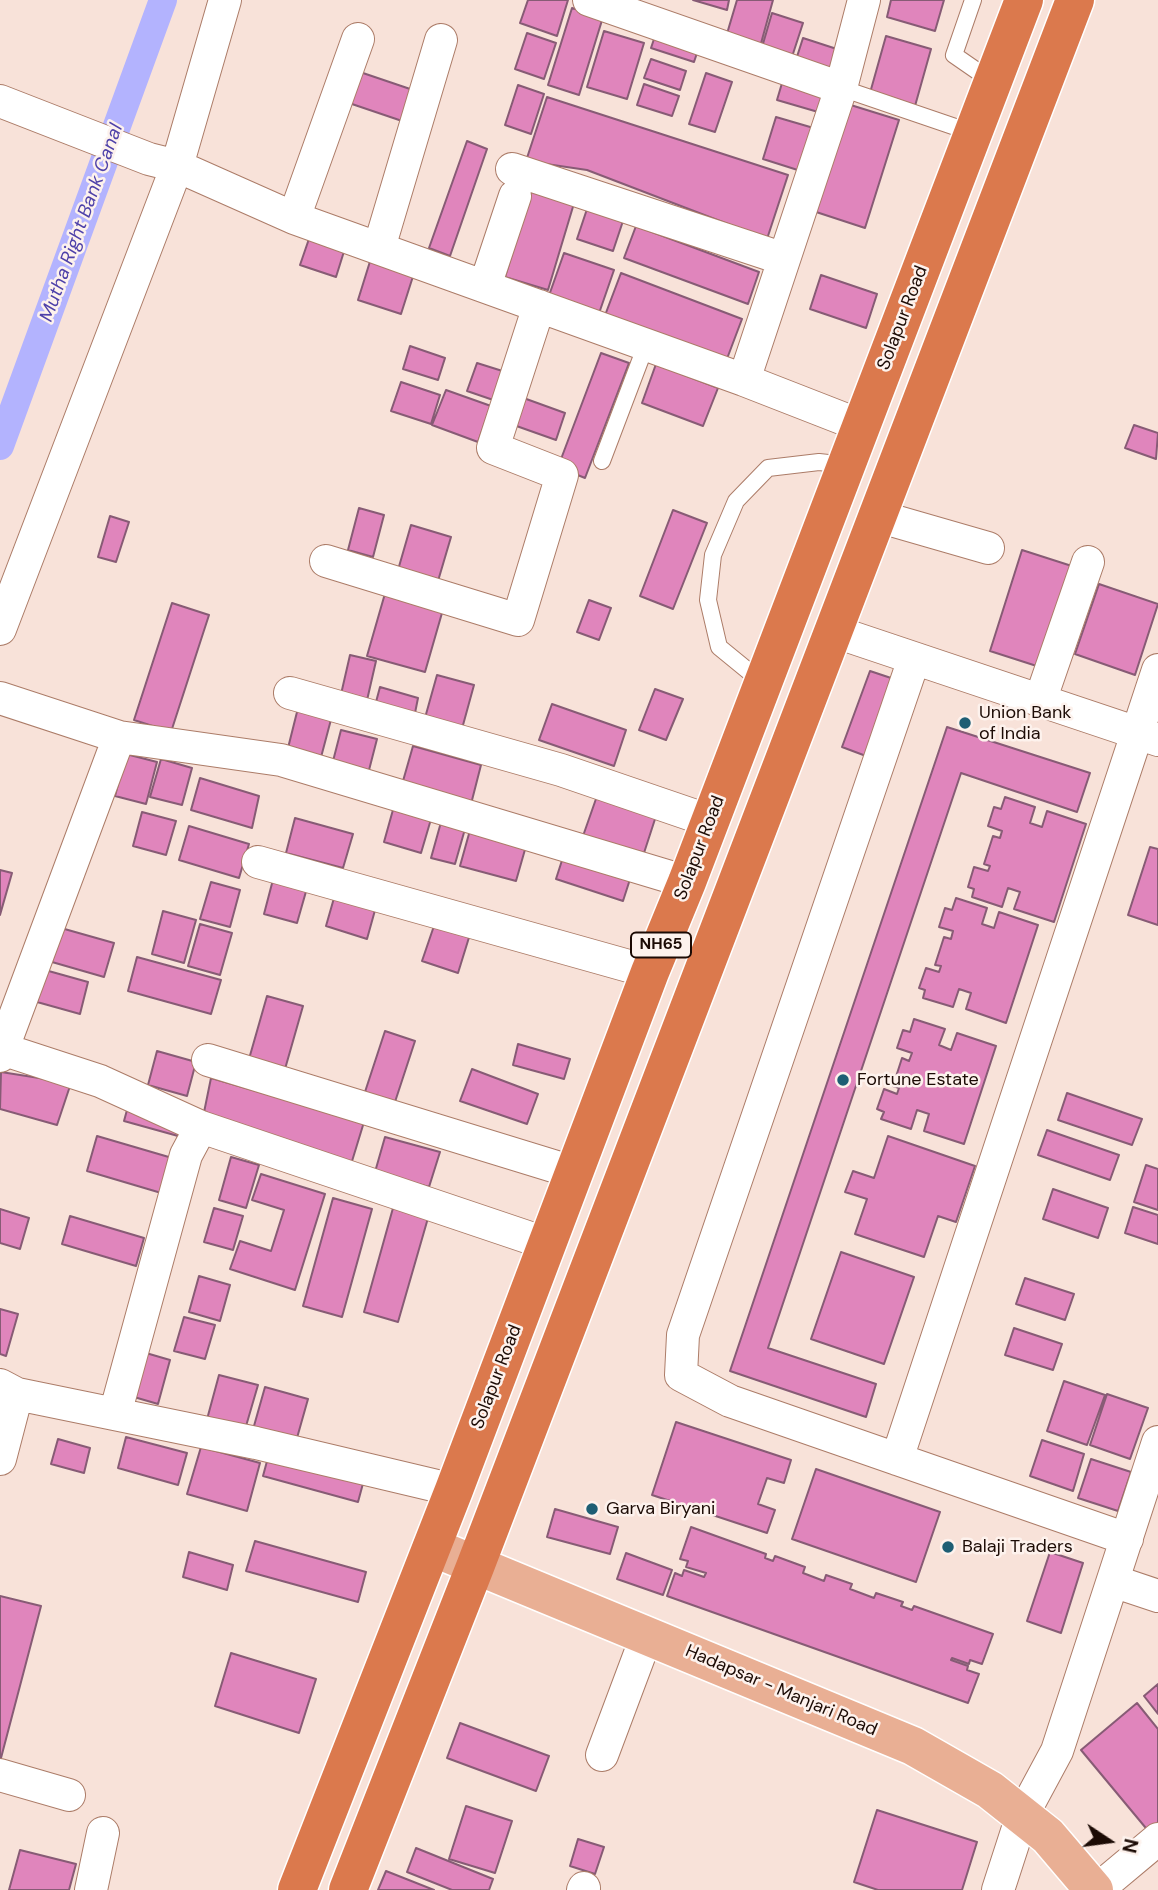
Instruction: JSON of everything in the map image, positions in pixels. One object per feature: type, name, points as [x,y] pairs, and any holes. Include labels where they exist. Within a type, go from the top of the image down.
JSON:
[{"type":"highway","name":"Solapur Road","points":[[297,1890],[576,1173],[650,972],[687,882],[1024,0]]},
{"type":"highway","name":"NH65","points":[[348,1890],[475,1567],[1074,0]]},
{"type":"main road","name":"Hadapsar - Manjari Road","points":[[432,1547],[913,1746],[990,1790],[1048,1836],[1096,1890]]},
{"type":"street","points":[[0,629],[163,162],[225,0]]},
{"type":"street","points":[[589,0],[841,88]]},
{"type":"street","points":[[744,380],[841,88],[864,0]]},
{"type":"street","points":[[294,218],[358,39]]},
{"type":"street","points":[[379,248],[441,40]]},
{"type":"street","points":[[0,101],[163,162],[294,218],[744,380],[862,426]]},
{"type":"street","points":[[485,286],[514,183],[784,259]]},
{"type":"street","points":[[326,561],[518,620],[562,475],[494,448],[539,306]]},
{"type":"street","points":[[877,516],[988,548]]},
{"type":"street","points":[[1040,701],[1088,562]]},
{"type":"street","points":[[833,631],[1147,736]]},
{"type":"street","points":[[914,659],[683,1335],[681,1375],[730,1401],[1126,1539]]},
{"type":"street","points":[[897,1459],[1147,736],[1158,670]]},
{"type":"street","points":[[290,692],[561,770],[710,821]]},
{"type":"street","points":[[0,698],[119,737],[281,760],[687,882]]},
{"type":"street","points":[[119,737],[1,1053],[100,1082],[201,1127],[548,1244]]},
{"type":"street","points":[[258,862],[650,972]]},
{"type":"street","points":[[208,1060],[576,1173]]},
{"type":"street","points":[[116,1414],[187,1155],[201,1127]]},
{"type":"street","points":[[0,1459],[9,1390],[256,1443],[454,1490]]},
{"type":"street","points":[[998,1890],[1022,1816],[1057,1751],[1158,1442]]},
{"type":"street","points":[[1113,1581],[1158,1596]]},
{"type":"street","points":[[602,1755],[647,1635]]},
{"type":"street","points":[[0,1774],[69,1795]]},
{"type":"street","points":[[91,1890],[103,1833]]},
{"type":"street","points":[[1096,1890],[1158,1839]]},
{"type":"lane","points":[[973,0],[954,55],[993,82]]},
{"type":"lane","points":[[841,88],[973,134]]},
{"type":"lane","points":[[602,461],[646,345]]},
{"type":"lane","points":[[763,683],[719,647],[708,600],[713,555],[736,501],[768,468],[818,462],[846,465]]},
{"type":"building","points":[[528,0],[568,0],[557,36],[520,23]]},
{"type":"building","points":[[693,0],[729,0],[727,10]]},
{"type":"building","points":[[737,0],[773,0],[760,47],[726,37]]},
{"type":"building","points":[[891,0],[944,0],[935,31],[887,17]]},
{"type":"building","points":[[572,8],[603,17],[579,95],[548,85]]},
{"type":"building","points":[[772,13],[803,23],[790,63],[760,54]]},
{"type":"building","points":[[658,27],[701,41],[694,62],[651,48]]},
{"type":"building","points":[[604,31],[644,43],[627,99],[587,87]]},
{"type":"building","points":[[527,33],[556,43],[544,79],[515,69]]},
{"type":"building","points":[[886,36],[931,49],[915,106],[870,93]]},
{"type":"building","points":[[803,38],[846,52],[837,81],[794,66]]},
{"type":"building","points":[[651,59],[686,71],[680,90],[644,78]]},
{"type":"building","points":[[357,71],[419,92],[408,123],[346,102]]},
{"type":"building","points":[[706,73],[732,82],[715,132],[689,124]]},
{"type":"building","points":[[785,73],[834,88],[825,114],[777,100]]},
{"type":"building","points":[[644,84],[679,96],[672,116],[637,105]]},
{"type":"building","points":[[518,85],[544,94],[531,134],[505,125]]},
{"type":"building","points":[[547,97],[788,175],[767,239],[587,170],[526,161]]},
{"type":"building","points":[[841,102],[899,120],[865,228],[807,209]]},
{"type":"building","points":[[776,117],[817,129],[804,172],[763,159]]},
{"type":"building","points":[[467,141],[487,149],[450,256],[429,248]]},
{"type":"building","points":[[532,188],[575,200],[548,290],[505,277]]},
{"type":"building","points":[[587,209],[623,221],[613,251],[577,239]]},
{"type":"building","points":[[636,226],[759,272],[748,304],[624,258]]},
{"type":"building","points":[[311,233],[346,245],[336,277],[300,265]]},
{"type":"building","points":[[564,253],[614,270],[596,322],[546,304]]},
{"type":"building","points":[[372,255],[415,270],[401,314],[358,300]]},
{"type":"building","points":[[621,273],[742,319],[725,364],[604,318]]},
{"type":"building","points":[[821,275],[877,294],[866,328],[810,309]]},
{"type":"building","points":[[410,346],[445,358],[438,380],[403,369]]},
{"type":"building","points":[[601,353],[629,363],[585,478],[558,467]]},
{"type":"building","points":[[477,363],[512,374],[502,403],[467,391]]},
{"type":"building","points":[[656,364],[718,388],[703,426],[642,403]]},
{"type":"building","points":[[401,382],[440,395],[431,424],[391,411]]},
{"type":"building","points":[[446,390],[491,406],[478,442],[432,425]]},
{"type":"building","points":[[518,396],[565,413],[556,440],[508,423]]},
{"type":"building","points":[[1134,425],[1158,433],[1156,459],[1125,448]]},
{"type":"building","points":[[359,508],[384,515],[373,557],[348,550]]},
{"type":"building","points":[[673,510],[707,523],[673,609],[640,596]]},
{"type":"building","points":[[110,516],[129,522],[116,562],[98,557]]},
{"type":"building","points":[[411,525],[451,537],[438,581],[398,570]]},
{"type":"building","points":[[1022,550],[1078,568],[1046,669],[990,651]]},
{"type":"building","points":[[1099,584],[1158,604],[1135,675],[1075,654]]},
{"type":"building","points":[[386,590],[444,606],[425,672],[367,656]]},
{"type":"building","points":[[589,600],[611,608],[599,640],[577,632]]},
{"type":"building","points":[[172,603],[209,615],[171,732],[134,720]]},
{"type":"building","points":[[350,655],[376,661],[365,709],[339,703]]},
{"type":"building","points":[[870,671],[894,679],[866,756],[842,747]]},
{"type":"building","points":[[437,675],[474,685],[460,736],[423,725]]},
{"type":"building","points":[[380,687],[418,698],[415,713],[376,702]]},
{"type":"building","points":[[655,689],[683,699],[666,740],[639,730]]},
{"type":"building","points":[[299,704],[333,712],[320,761],[287,752]]},
{"type":"building","points":[[552,704],[626,730],[614,766],[539,740]]},
{"type":"building","name":"Fortune Estate","points":[[947,727],[1090,773],[1077,812],[961,773],[768,1348],[876,1384],[866,1417],[730,1371]]},
{"type":"building","points":[[341,730],[377,739],[368,774],[332,765]]},
{"type":"building","points":[[413,746],[481,765],[470,808],[401,788]]},
{"type":"building","points":[[126,754],[157,762],[146,804],[115,796]]},
{"type":"building","points":[[161,759],[192,768],[182,805],[150,797]]},
{"type":"building","points":[[200,778],[259,796],[252,828],[191,810]]},
{"type":"building","points":[[597,796],[656,816],[643,856],[583,836]]},
{"type":"building","points":[[1005,797],[1035,807],[1030,823],[1042,827],[1047,811],[1086,824],[1054,922],[1014,909],[1020,892],[1008,888],[1002,907],[972,897],[974,889],[968,887],[974,867],[988,871],[990,866],[984,864],[993,836],[1000,838],[1002,831],[988,826],[994,807],[1001,809]]},
{"type":"building","points":[[396,799],[434,809],[421,853],[384,842]]},
{"type":"building","points":[[142,812],[176,821],[166,855],[133,846]]},
{"type":"building","points":[[443,815],[467,822],[455,864],[431,858]]},
{"type":"building","points":[[295,818],[353,834],[343,868],[286,853]]},
{"type":"building","points":[[472,823],[528,839],[516,881],[460,866]]},
{"type":"building","points":[[189,826],[249,844],[239,878],[179,860]]},
{"type":"building","points":[[1150,847],[1158,849],[1158,925],[1128,915]]},
{"type":"building","points":[[565,851],[632,873],[623,901],[556,879]]},
{"type":"building","points":[[0,870],[12,873],[0,915]]},
{"type":"building","points":[[275,872],[309,881],[297,923],[264,914]]},
{"type":"building","points":[[211,882],[240,890],[230,927],[200,919]]},
{"type":"building","points":[[336,891],[377,903],[367,939],[326,926]]},
{"type":"building","points":[[956,898],[987,908],[982,924],[994,928],[999,912],[1038,925],[1006,1023],[966,1009],[971,993],[959,989],[953,1007],[923,998],[925,990],[919,988],[926,968],[939,972],[941,966],[935,965],[944,937],[951,939],[953,931],[939,927],[945,908],[952,910]]},
{"type":"building","points":[[163,911],[196,920],[184,963],[152,954]]},
{"type":"building","points":[[436,920],[471,931],[458,973],[422,961]]},
{"type":"building","points":[[200,924],[232,933],[220,975],[188,966]]},
{"type":"building","points":[[61,928],[114,943],[104,977],[52,962]]},
{"type":"building","points":[[137,957],[221,980],[211,1014],[128,991]]},
{"type":"building","points":[[45,970],[88,982],[80,1014],[37,1002]]},
{"type":"building","points":[[267,996],[303,1006],[285,1069],[249,1059]]},
{"type":"building","points":[[914,1019],[945,1029],[939,1045],[951,1050],[957,1033],[996,1046],[964,1144],[924,1131],[929,1114],[917,1110],[911,1129],[881,1119],[884,1112],[877,1109],[884,1089],[897,1094],[899,1088],[893,1086],[902,1058],[909,1061],[912,1053],[897,1048],[903,1030],[910,1032]]},
{"type":"building","points":[[385,1031],[415,1041],[393,1108],[363,1098]]},
{"type":"building","points":[[518,1044],[570,1059],[564,1079],[513,1065]]},
{"type":"building","points":[[157,1051],[196,1062],[187,1096],[148,1085]]},
{"type":"building","points":[[472,1069],[538,1094],[527,1124],[460,1101]]},
{"type":"building","points":[[1,1072],[71,1083],[57,1125],[0,1109]]},
{"type":"building","points":[[211,1078],[364,1122],[349,1171],[201,1127]]},
{"type":"building","points":[[1067,1093],[1142,1119],[1132,1145],[1058,1120]]},
{"type":"building","points":[[130,1099],[183,1114],[178,1136],[124,1121]]},
{"type":"building","points":[[1047,1130],[1119,1155],[1110,1180],[1038,1155]]},
{"type":"building","points":[[97,1136],[179,1160],[168,1195],[87,1171]]},
{"type":"building","points":[[888,1136],[975,1166],[956,1222],[938,1216],[924,1257],[855,1234],[867,1199],[845,1192],[853,1171],[874,1178]]},
{"type":"building","points":[[385,1137],[440,1152],[429,1187],[375,1172]]},
{"type":"building","points":[[231,1157],[259,1165],[246,1208],[219,1200]]},
{"type":"building","points":[[1146,1165],[1158,1169],[1158,1210],[1134,1202]]},
{"type":"building","points":[[261,1174],[325,1194],[295,1290],[230,1269],[240,1241],[271,1251],[284,1210],[252,1200]]},
{"type":"building","points":[[1053,1189],[1108,1208],[1098,1238],[1043,1219]]},
{"type":"building","points":[[333,1198],[372,1209],[342,1317],[303,1306]]},
{"type":"building","points":[[1133,1207],[1158,1215],[1158,1244],[1125,1233]]},
{"type":"building","points":[[214,1208],[243,1216],[233,1250],[204,1242]]},
{"type":"building","points":[[393,1208],[428,1218],[398,1322],[364,1312]]},
{"type":"building","points":[[0,1209],[29,1218],[20,1249],[0,1243]]},
{"type":"building","points":[[70,1216],[144,1238],[136,1266],[62,1244]]},
{"type":"building","points":[[841,1252],[914,1277],[884,1364],[811,1339]]},
{"type":"building","points":[[199,1276],[230,1285],[220,1321],[189,1312]]},
{"type":"building","points":[[1025,1278],[1074,1294],[1065,1320],[1016,1304]]},
{"type":"building","points":[[0,1309],[18,1314],[6,1356],[0,1354]]},
{"type":"building","points":[[184,1317],[215,1325],[205,1359],[174,1351]]},
{"type":"building","points":[[1014,1328],[1062,1344],[1053,1370],[1005,1355]]},
{"type":"building","points":[[146,1353],[170,1360],[158,1404],[134,1397]]},
{"type":"building","points":[[219,1375],[258,1385],[244,1433],[206,1423]]},
{"type":"building","points":[[1064,1381],[1105,1395],[1087,1445],[1047,1431]]},
{"type":"building","points":[[265,1387],[308,1399],[295,1445],[252,1433]]},
{"type":"building","points":[[1107,1394],[1148,1408],[1130,1459],[1090,1445]]},
{"type":"building","points":[[676,1422],[791,1460],[784,1483],[767,1478],[758,1504],[775,1510],[767,1533],[652,1495]]},
{"type":"building","points":[[126,1437],[187,1453],[178,1485],[118,1468]]},
{"type":"building","points":[[58,1439],[90,1448],[84,1473],[51,1464]]},
{"type":"building","points":[[1042,1440],[1084,1454],[1073,1491],[1030,1476]]},
{"type":"building","points":[[201,1447],[260,1463],[247,1511],[187,1494]]},
{"type":"building","points":[[270,1450],[365,1476],[358,1502],[263,1476]]},
{"type":"building","points":[[1091,1459],[1131,1472],[1118,1511],[1078,1498]]},
{"type":"building","points":[[816,1469],[940,1512],[916,1582],[792,1539]]},
{"type":"building","points":[[555,1509],[618,1527],[610,1554],[547,1537]]},
{"type":"building","points":[[691,1527],[766,1554],[765,1558],[773,1561],[775,1556],[805,1567],[803,1573],[824,1581],[826,1575],[852,1584],[850,1589],[874,1598],[876,1593],[903,1602],[901,1606],[912,1610],[914,1606],[993,1634],[982,1664],[970,1660],[969,1664],[952,1658],[951,1660],[968,1666],[967,1670],[979,1674],[968,1703],[667,1596],[675,1573],[682,1576],[684,1570],[704,1577],[706,1573],[686,1567],[688,1561],[680,1559]]},
{"type":"building","points":[[255,1541],[366,1572],[358,1602],[246,1571]]},
{"type":"building","points":[[189,1552],[233,1565],[227,1590],[183,1577]]},
{"type":"building","points":[[1050,1552],[1083,1563],[1061,1633],[1027,1621]]},
{"type":"building","points":[[626,1553],[672,1570],[663,1595],[617,1579]]},
{"type":"building","points":[[0,1596],[41,1606],[1,1758],[0,1757]]},
{"type":"building","points":[[231,1653],[316,1679],[299,1733],[215,1706]]},
{"type":"building","points":[[1158,1684],[1158,1714],[1144,1696]]},
{"type":"building","points":[[1137,1703],[1158,1729],[1158,1827],[1150,1833],[1081,1750]]},
{"type":"building","points":[[460,1723],[549,1756],[536,1791],[447,1758]]},
{"type":"building","points":[[466,1806],[512,1821],[495,1873],[449,1859]]},
{"type":"building","points":[[877,1810],[977,1842],[962,1890],[878,1890],[854,1882]]},
{"type":"building","points":[[578,1839],[604,1847],[595,1874],[570,1866]]},
{"type":"building","points":[[416,1848],[493,1879],[489,1890],[452,1890],[407,1872]]},
{"type":"building","points":[[20,1850],[76,1864],[69,1890],[9,1890]]},
{"type":"building","points":[[386,1871],[434,1890],[378,1890]]},
{"type":"waterway","name":"Mutha Right Bank Canal","points":[[0,446],[163,0]]},
{"type":"place","name":"Union Bank of India","points":[[965,723]]},
{"type":"place","name":"Fortune Estate","points":[[843,1080]]},
{"type":"place","name":"Garva Biryani","points":[[592,1509]]},
{"type":"place","name":"Balaji Traders","points":[[948,1547]]}]
